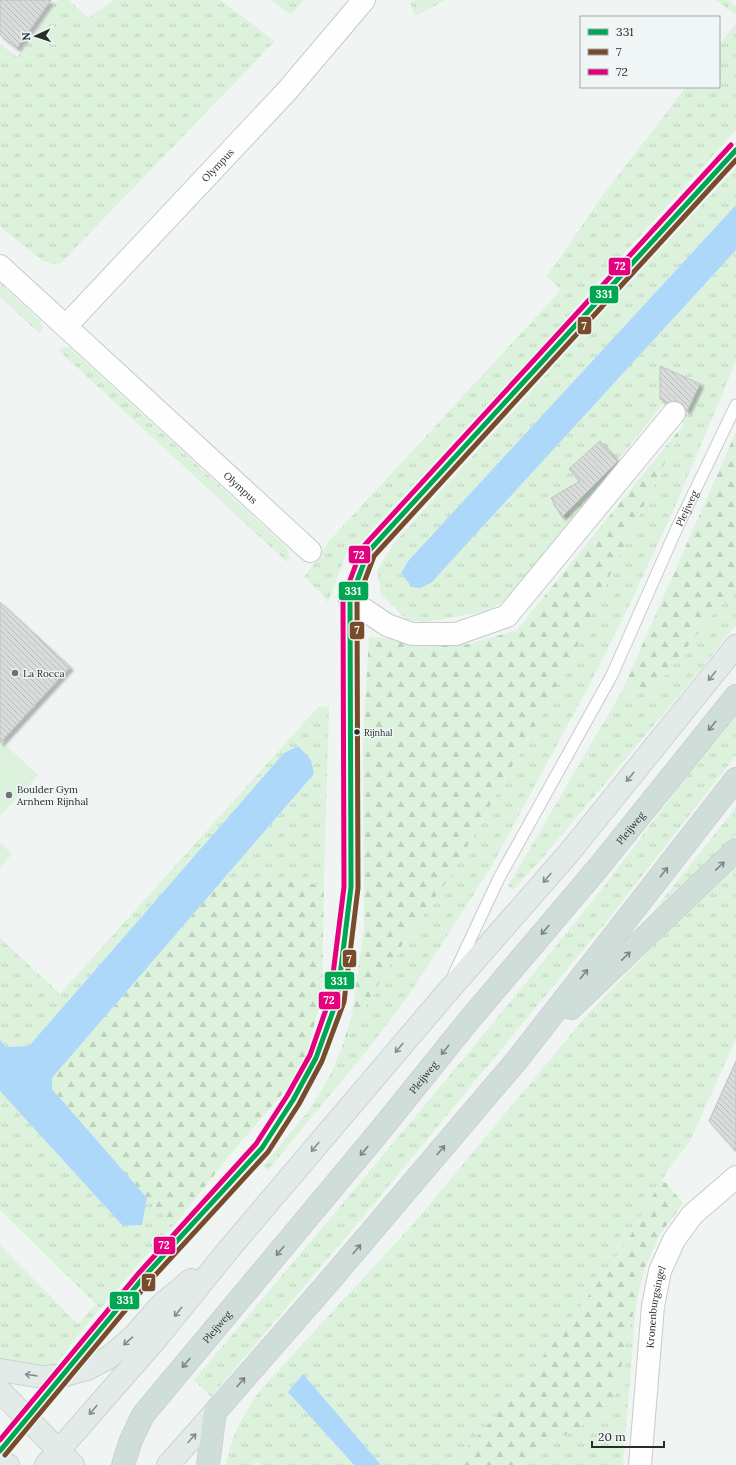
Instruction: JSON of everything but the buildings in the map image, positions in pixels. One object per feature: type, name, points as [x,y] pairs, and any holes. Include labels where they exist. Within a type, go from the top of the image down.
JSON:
[{"type":"highway","name":"Pleijweg","points":[[122,1465],[131,1440],[144,1415],[152,1404],[598,868],[736,696]]},
{"type":"highway","points":[[208,1465],[215,1412],[337,1272],[517,1060],[736,779]]},
{"type":"highway","points":[[517,1060],[736,850]]},
{"type":"main road","name":"Pleijweg","points":[[55,1457],[157,1338],[229,1249],[443,997],[568,854],[736,646]]},
{"type":"main road","points":[[0,1370],[42,1377],[62,1376],[87,1369],[108,1358],[134,1336],[161,1305],[229,1249]]},
{"type":"main road","points":[[0,1391],[28,1418],[55,1457]]},
{"type":"main road","points":[[168,1465],[215,1412]]},
{"type":"main road","points":[[0,1461],[8,1465]]},
{"type":"street","name":"Olympus","points":[[66,326],[286,92],[364,0]]},
{"type":"street","name":"Olympus","points":[[0,266],[310,551]]},
{"type":"street","points":[[350,600],[387,625],[412,634],[456,634],[507,616],[674,413]]},
{"type":"street","name":"Kronenburgsingel","points":[[640,1465],[653,1306],[660,1271],[674,1240],[692,1215],[736,1177]]},
{"type":"lane","points":[[0,1451],[143,1278],[262,1148],[293,1100],[316,1058],[337,1000],[351,887],[350,600],[368,552],[736,150]]},
{"type":"lane","name":"Pleijweg","points":[[443,997],[499,878],[612,675],[676,530],[736,405]]},
{"type":"green space","points":[[58,0],[69,0],[88,18],[114,0],[220,0],[275,41],[61,263],[54,264],[43,261],[0,227],[0,44],[17,57]]},
{"type":"green space","points":[[271,0],[304,0],[291,15]]},
{"type":"green space","points":[[416,0],[446,0],[415,16],[410,3]]},
{"type":"green space","points":[[716,0],[728,0],[736,6],[736,15]]},
{"type":"green space","points":[[736,23],[736,130],[550,337],[353,550],[346,554],[328,603],[322,594],[304,577],[329,541],[561,290],[547,276],[603,195],[685,88],[720,88],[720,44]]},
{"type":"green space","points":[[736,168],[736,205],[409,560],[401,573],[431,583],[736,250],[736,361],[674,509],[630,604],[593,678],[490,869],[407,998],[369,1048],[267,1171],[263,1166],[305,1115],[320,1093],[333,1069],[343,1044],[398,951],[451,875],[563,676],[619,556],[684,424],[666,400],[509,598],[486,611],[426,622],[407,620],[381,594],[377,571],[394,543],[601,314]]},
{"type":"green space","points":[[0,283],[41,322],[43,328],[39,333],[0,297]]},
{"type":"green space","points":[[66,347],[70,348],[285,546],[289,554],[287,562],[58,350]]},
{"type":"green space","points":[[684,424],[619,556],[563,676],[451,875],[398,951],[343,1044],[352,1015],[364,927],[363,742],[369,637],[390,638],[419,647],[469,644],[517,630]]},
{"type":"green space","points":[[736,432],[736,585],[653,690],[622,691]]},
{"type":"green space","points":[[736,585],[736,625],[545,855],[513,890],[508,886],[622,691],[653,690]]},
{"type":"green space","points":[[329,706],[324,885],[250,878],[221,882],[314,774],[298,746],[284,753],[29,1046],[6,1047],[0,1040],[0,938],[60,994],[318,707]]},
{"type":"green space","points":[[736,713],[736,755],[607,921],[378,1199],[211,1397],[194,1380],[540,965],[608,881]]},
{"type":"green space","name":"Boulder Gym Arnhem Rijnhal","points":[[1,741],[38,775],[0,816],[0,743]]},
{"type":"green space","points":[[736,807],[736,835],[635,939],[633,937]]},
{"type":"green space","points":[[0,843],[12,854],[0,868]]},
{"type":"green space","points":[[736,860],[736,1039],[690,1141],[666,1173],[629,1238],[574,1316],[515,1395],[452,1464],[453,1465],[381,1465],[303,1374],[289,1392],[354,1465],[260,1465],[257,1462],[254,1465],[226,1465],[231,1444],[239,1424],[249,1406],[262,1388],[414,1223],[587,1015]]},
{"type":"green space","points":[[250,878],[324,885],[322,996],[308,1049],[297,1077],[233,1151],[174,1226],[147,1198],[52,1089],[52,1078],[221,882]]},
{"type":"green space","points":[[0,1091],[123,1226],[142,1225],[147,1198],[174,1226],[148,1253],[84,1328],[54,1367],[21,1365],[0,1358],[0,1245],[78,1324],[96,1304],[0,1210]]},
{"type":"green space","points":[[661,1181],[666,1183],[683,1203],[661,1233],[645,1268],[623,1351],[621,1372],[617,1390],[612,1400],[605,1409],[592,1420],[529,1455],[522,1465],[453,1465],[452,1464],[515,1395],[574,1316],[629,1238]]},
{"type":"green space","points":[[636,1306],[623,1465],[522,1465],[529,1455],[592,1420],[605,1409],[612,1400],[617,1390],[623,1352]]},
{"type":"water","points":[[736,205],[736,250],[431,583],[420,588],[412,587],[401,573],[409,560]]},
{"type":"water","points":[[298,746],[311,760],[314,774],[52,1078],[52,1089],[147,1198],[142,1225],[123,1226],[0,1091],[0,1040],[6,1047],[29,1046],[284,753]]},
{"type":"water","points":[[303,1374],[381,1465],[354,1465],[288,1392]]},
{"type":"transit line","name":"72","points":[[0,1440],[138,1274],[256,1144],[287,1096],[310,1055],[330,998],[344,887],[343,599],[362,548],[731,145]]},
{"type":"transit line","name":"331","points":[[0,1451],[143,1278],[262,1148],[293,1100],[316,1058],[337,1000],[351,887],[350,600],[368,552],[736,150]]},
{"type":"transit line","name":"7","points":[[5,1455],[148,1283],[268,1152],[299,1104],[322,1061],[344,1002],[358,888],[357,601],[374,556],[736,160]]},
{"type":"place","name":"La Rocca","points":[[15,673]]},
{"type":"place","name":"Rijnhal","points":[[357,732]]},
{"type":"place","name":"Boulder Gym Arnhem Rijnhal","points":[[9,795]]}]
